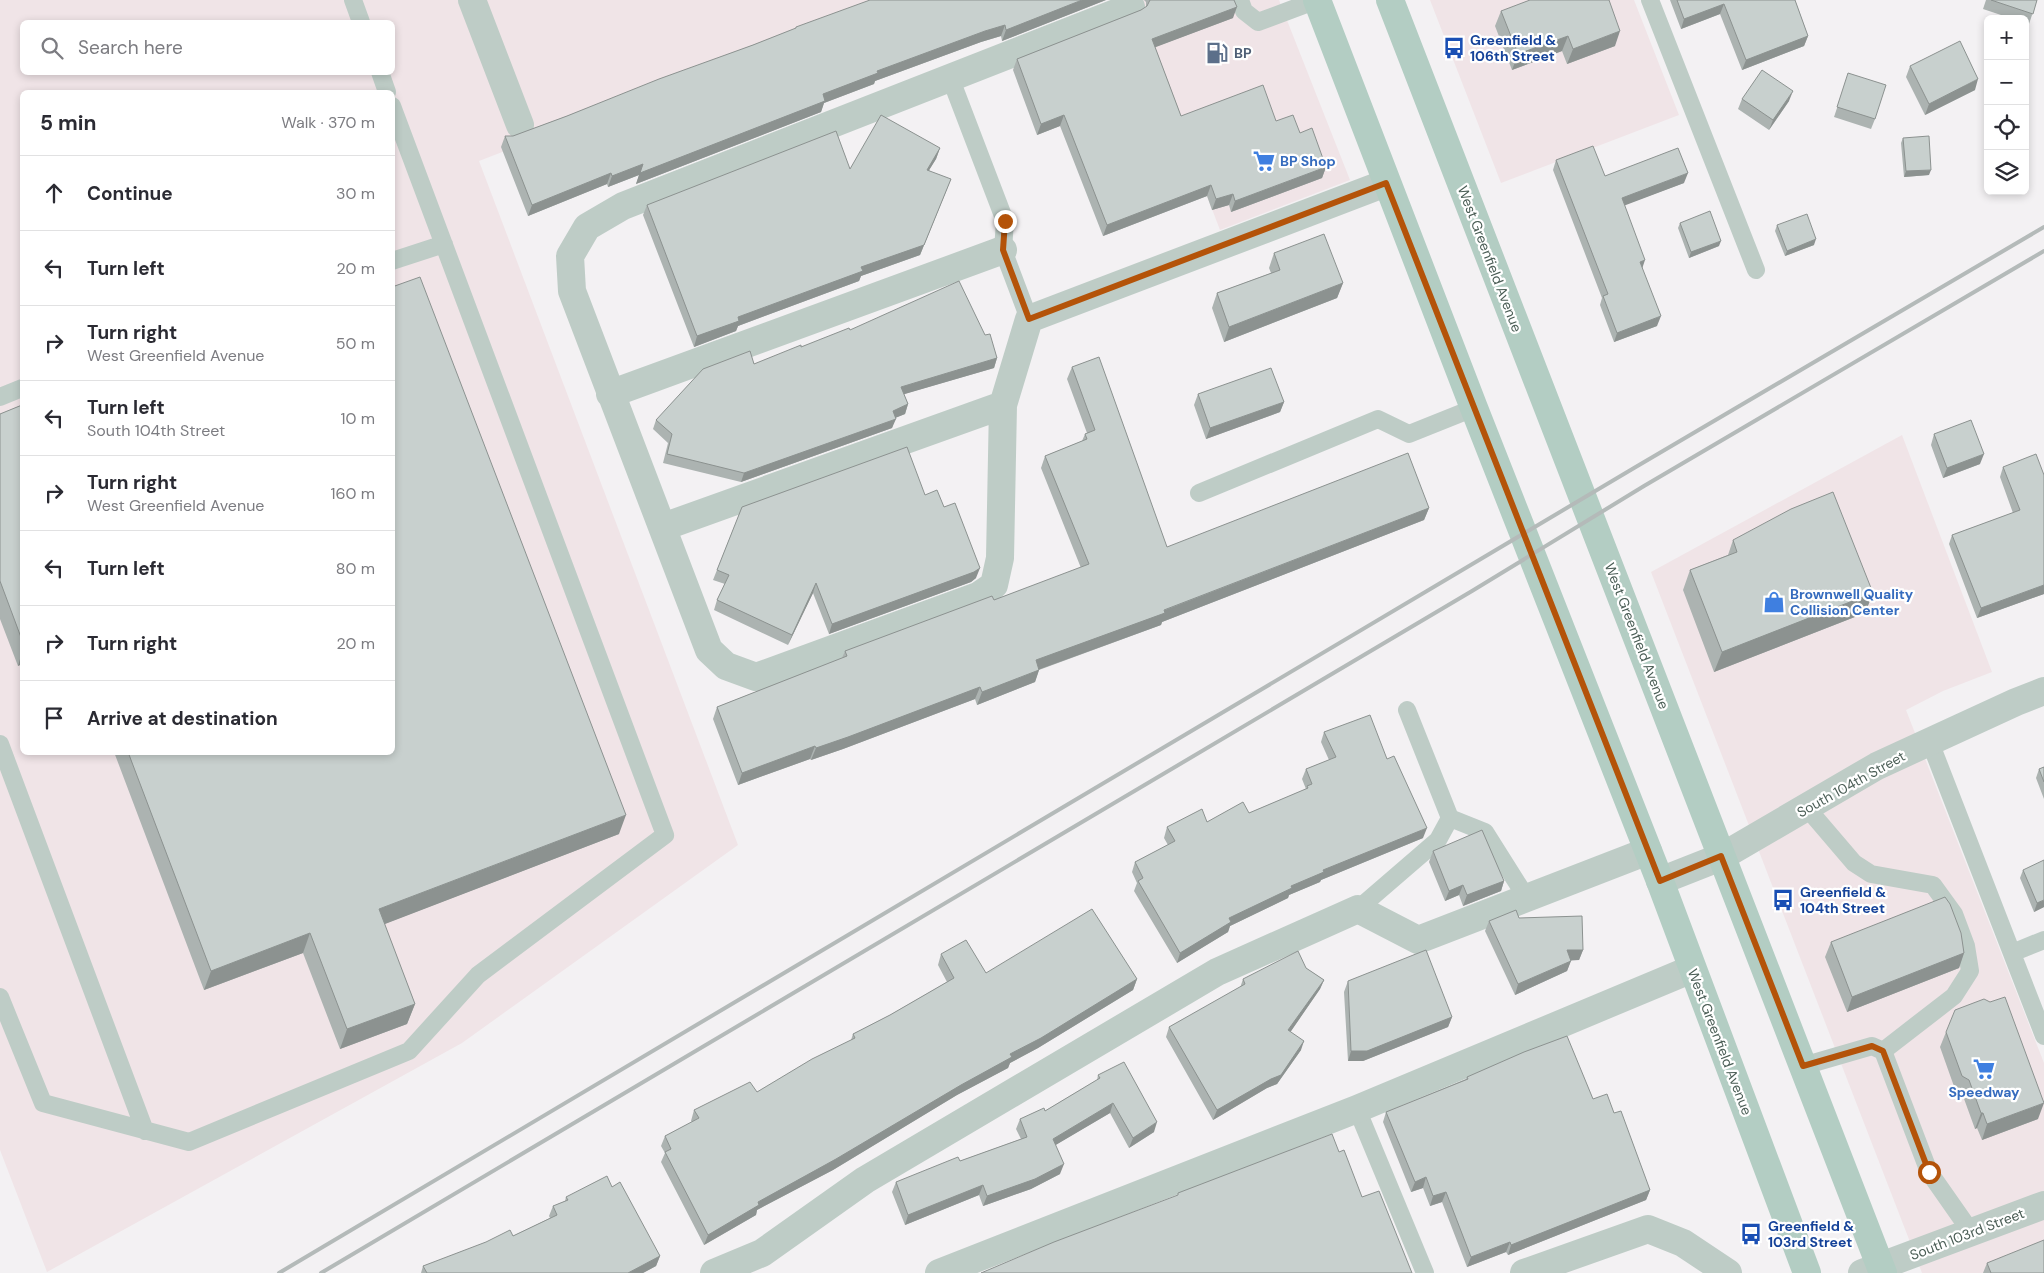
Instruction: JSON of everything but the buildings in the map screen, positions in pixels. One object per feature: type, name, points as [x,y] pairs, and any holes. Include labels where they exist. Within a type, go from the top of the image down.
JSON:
[{"type":"main road","name":"West Greenfield Avenue","points":[[1317,0],[1386,183],[1660,881],[1807,1273]]},
{"type":"main road","name":"West Greenfield Avenue","points":[[1390,0],[1803,1066],[1875,1271]]},
{"type":"street","points":[[472,0],[520,125]]},
{"type":"street","points":[[1131,7],[623,206],[587,227],[570,256],[572,291],[709,650],[726,666],[756,676],[978,596],[994,585],[1000,558],[1003,405],[1029,319],[1386,183]]},
{"type":"street","points":[[610,394],[1003,250]]},
{"type":"street","points":[[663,527],[1003,405]]},
{"type":"street","name":"South 104th Street","points":[[1660,881],[1721,856],[1877,766],[2044,691]]},
{"type":"street","points":[[714,1273],[762,1252],[865,1180],[1217,972],[1358,909],[1418,940],[1648,851]]},
{"type":"street","points":[[939,1273],[1357,1109],[1692,969]]},
{"type":"street","name":"South 103rd Street","points":[[1875,1271],[2044,1205]]},
{"type":"street","points":[[1524,1273],[1648,1229],[1683,1243],[1728,1273]]},
{"type":"lane","points":[[353,0],[360,20]]},
{"type":"lane","points":[[1240,0],[1244,11],[1258,22],[1317,0]]},
{"type":"lane","points":[[1650,0],[1756,270]]},
{"type":"lane","points":[[381,75],[387,90]]},
{"type":"lane","points":[[950,77],[1005,221],[1003,250],[1029,319]]},
{"type":"lane","points":[[0,997],[42,1103],[189,1142],[409,1051],[478,975],[665,835],[395,114]]},
{"type":"lane","points":[[395,260],[444,244]]},
{"type":"lane","points":[[0,397],[20,389]]},
{"type":"lane","points":[[1199,492],[1378,419],[1409,434],[1474,408]]},
{"type":"lane","points":[[1407,710],[1450,818],[1485,832],[1526,897]]},
{"type":"lane","points":[[1930,742],[2044,1036]]},
{"type":"lane","points":[[0,744],[145,1131]]},
{"type":"lane","points":[[1807,808],[1854,863],[1870,874],[1933,885],[1954,914],[1966,946],[1970,971],[1954,996],[1883,1051]]},
{"type":"lane","points":[[1358,909],[1438,840],[1450,818]]},
{"type":"lane","points":[[2012,952],[2044,940]]},
{"type":"lane","points":[[1803,1066],[1872,1046],[1883,1051],[1929,1172],[1971,1232]]},
{"type":"lane","points":[[1357,1109],[1425,1273]]},
{"type":"shaded area","points":[[0,0],[897,0],[479,161],[738,845],[462,1043],[47,1272],[0,1150]]},
{"type":"shaded area","points":[[1132,0],[1279,0],[1350,180],[1220,230]]},
{"type":"shaded area","points":[[1430,0],[1634,0],[1679,115],[1501,183]]},
{"type":"shaded area","points":[[1902,435],[1992,672],[1943,691],[1906,710],[2044,1063],[2044,1273],[1922,1273],[1651,572]]},
{"type":"railway","points":[[279,1273],[1634,468],[2044,227]]},
{"type":"railway","points":[[321,1273],[1472,591],[1644,486],[2044,251]]},
{"type":"place","name":"Greenfield & 106th Street","points":[[1454,48]]},
{"type":"place","name":"BP","points":[[1217,53]]},
{"type":"place","name":"BP Shop","points":[[1264,161]]},
{"type":"place","name":"Brownwell Quality Collision Center","points":[[1774,602]]},
{"type":"place","name":"Greenfield & 104th Street","points":[[1783,900]]},
{"type":"place","name":"Speedway","points":[[1984,1069]]},
{"type":"place","name":"Greenfield & 103rd Street","points":[[1751,1234]]},
{"type":"route","points":[[1005,221],[1003,250],[1029,319],[1386,183],[1660,881],[1721,856],[1803,1066],[1872,1046],[1883,1051],[1929,1172]]}]
